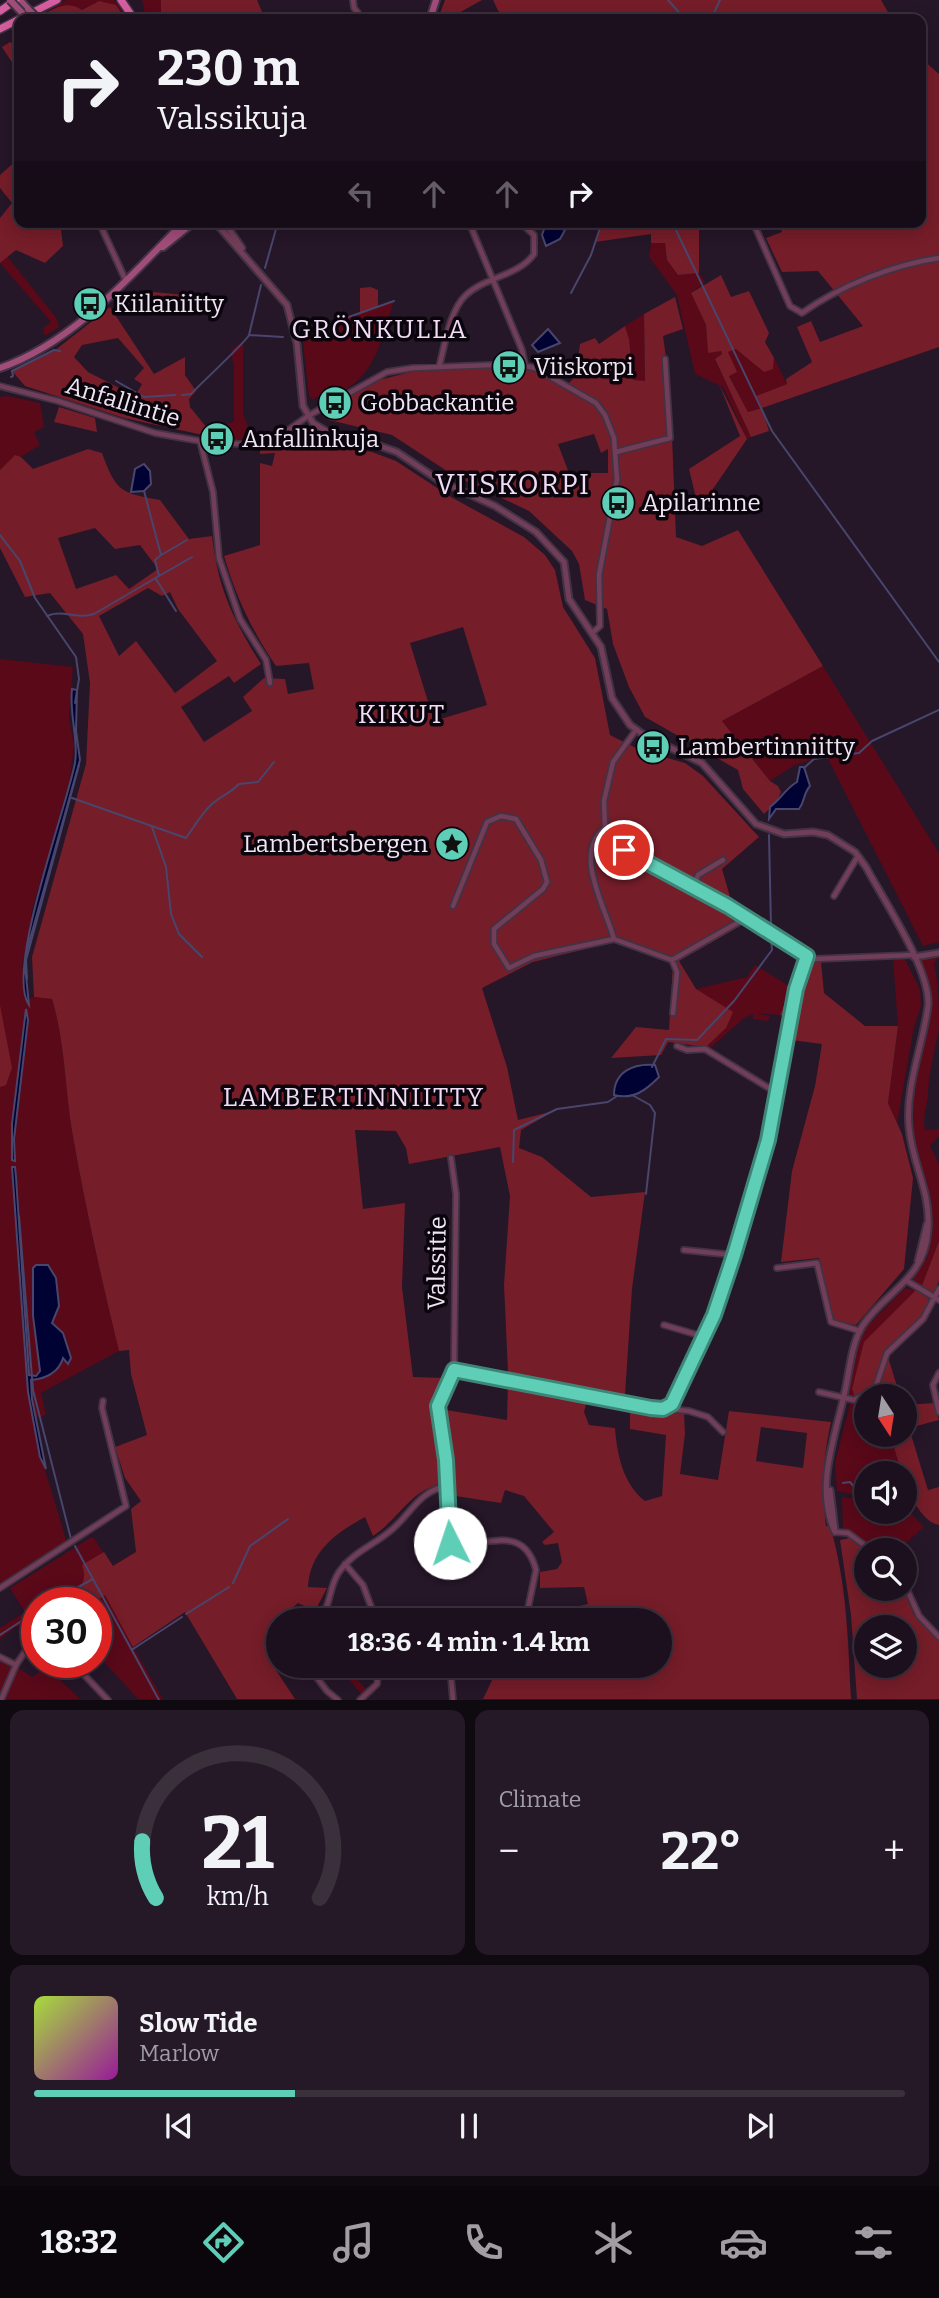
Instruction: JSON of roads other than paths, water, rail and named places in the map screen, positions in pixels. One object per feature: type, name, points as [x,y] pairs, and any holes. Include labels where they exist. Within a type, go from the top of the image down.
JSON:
[{"type":"highway","points":[[0,11],[18,0]]},
{"type":"highway","points":[[29,14],[57,0]]},
{"type":"main road","points":[[10,0],[23,14]]},
{"type":"main road","points":[[18,0],[33,14]]},
{"type":"main road","points":[[163,247],[179,228]]},
{"type":"main road","points":[[0,368],[36,352],[65,334],[187,228]]},
{"type":"street","points":[[102,228],[126,281]]},
{"type":"street","points":[[221,228],[246,254]]},
{"type":"street","points":[[228,228],[286,304],[297,344],[303,405],[308,416],[322,431],[334,436],[366,441],[397,452],[440,481],[528,526],[564,562],[569,599],[604,656],[615,704],[636,730],[702,763],[747,816],[764,828],[784,834],[828,835],[858,856],[927,985],[929,999],[909,1126],[928,1195],[928,1230],[918,1262],[907,1281],[870,1316],[860,1331],[829,1453],[832,1524],[835,1532],[848,1534],[854,1538]]},
{"type":"street","points":[[472,228],[525,365]]},
{"type":"street","points":[[439,367],[460,302],[469,292],[527,263],[534,254],[534,235],[526,228]]},
{"type":"street","points":[[756,228],[790,306],[802,313],[824,297],[900,266],[939,258]]},
{"type":"street","points":[[616,452],[670,438],[665,359]]},
{"type":"street","name":"Anfallintie","points":[[0,386],[64,402],[139,429],[200,441],[261,445],[281,436],[308,416],[376,376],[402,369],[525,365],[596,403],[610,426],[616,452],[616,495],[599,575],[600,623],[592,633]]},
{"type":"street","points":[[200,441],[213,492],[222,569],[240,619],[266,660],[270,683]]},
{"type":"street","points":[[636,730],[613,762],[603,810],[605,828],[614,842],[628,853],[747,918],[807,956],[821,959],[939,953]]},
{"type":"street","points":[[453,906],[487,822],[501,816],[516,819],[541,860],[547,881],[543,889],[494,929],[494,944],[509,968],[552,951],[614,939],[672,960],[677,972],[673,1013]]},
{"type":"street","points":[[605,828],[596,836],[590,862],[614,939]]},
{"type":"street","points":[[834,896],[858,856]]},
{"type":"street","points":[[694,888],[698,875],[723,860]]},
{"type":"street","points":[[672,960],[747,918]]},
{"type":"street","points":[[668,1407],[677,1396],[705,1336],[734,1255],[768,1140],[796,989],[807,956]]},
{"type":"street","points":[[677,1046],[687,1050],[705,1049],[777,1093]]},
{"type":"street","name":"Valssitie","points":[[451,1157],[456,1195],[454,1370]]},
{"type":"street","points":[[684,1250],[734,1255]]},
{"type":"street","points":[[777,1268],[817,1263],[831,1322],[860,1331]]},
{"type":"street","points":[[907,1281],[937,1299]]},
{"type":"street","points":[[819,1392],[856,1400],[875,1389],[887,1353],[923,1319],[937,1299],[939,1289]]},
{"type":"street","points":[[664,1325],[705,1336]]},
{"type":"street","points":[[449,1565],[446,1460],[438,1406],[454,1370],[651,1408],[668,1407],[708,1418],[723,1432]]},
{"type":"street","points":[[939,1373],[933,1385],[939,1412]]},
{"type":"street","points":[[0,1588],[126,1506],[103,1401]]},
{"type":"street","points":[[327,1608],[334,1580],[345,1564],[388,1533],[423,1496],[447,1486]]},
{"type":"street","points":[[450,1543],[504,1540],[527,1551],[537,1576],[528,1608]]},
{"type":"street","points":[[345,1564],[363,1585],[373,1608]]},
{"type":"street","points":[[912,1601],[919,1616],[939,1637]]},
{"type":"street","points":[[0,1657],[16,1665]]},
{"type":"street","points":[[1,1699],[21,1658]]},
{"type":"street","points":[[87,1678],[107,1699]]},
{"type":"street","points":[[317,1678],[327,1691],[338,1699]]},
{"type":"street","points":[[360,1699],[368,1698],[378,1678]]},
{"type":"street","points":[[451,1678],[453,1699]]},
{"type":"waterway","points":[[668,0],[681,14]]},
{"type":"waterway","points":[[713,14],[720,0]]},
{"type":"waterway","points":[[265,268],[276,228]]},
{"type":"waterway","points":[[571,293],[591,255],[600,228]]},
{"type":"waterway","points":[[675,228],[772,431],[939,662]]},
{"type":"waterway","points":[[249,335],[261,285]]},
{"type":"waterway","points":[[304,339],[309,339],[309,331],[394,301]]},
{"type":"waterway","points":[[182,395],[191,394],[249,335],[283,337]]},
{"type":"waterway","points":[[11,377],[12,371],[54,350],[60,351]]},
{"type":"waterway","points":[[116,381],[144,397],[175,395]]},
{"type":"waterway","points":[[47,616],[94,614],[159,576],[155,560],[161,555],[144,491]]},
{"type":"waterway","points":[[0,535],[20,561],[35,598],[76,657],[79,679],[75,703]]},
{"type":"waterway","points":[[161,555],[187,540]]},
{"type":"waterway","points":[[159,576],[192,557]]},
{"type":"waterway","points":[[156,579],[176,611]]},
{"type":"waterway","points":[[804,768],[814,759],[859,753],[872,741],[939,710]]},
{"type":"waterway","points":[[72,798],[186,838],[214,802],[239,784],[258,782],[274,762]]},
{"type":"waterway","points":[[27,979],[26,960],[79,765]]},
{"type":"waterway","points":[[152,827],[166,867],[171,914],[179,934],[202,957]]},
{"type":"waterway","points":[[769,835],[771,928]]},
{"type":"waterway","points":[[652,1067],[666,1039],[697,1040],[734,1001],[772,950],[771,938]]},
{"type":"waterway","points":[[632,1095],[650,1105],[655,1113],[646,1194]]},
{"type":"waterway","points":[[513,1162],[514,1130],[557,1109],[608,1102],[617,1096]]},
{"type":"waterway","points":[[19,1216],[33,1390],[71,1539]]},
{"type":"waterway","points":[[843,1483],[850,1482],[854,1487]]},
{"type":"waterway","points":[[233,1583],[250,1546],[288,1519]]},
{"type":"waterway","points":[[75,1546],[159,1700]]},
{"type":"waterway","points":[[78,1587],[93,1579]]},
{"type":"waterway","points":[[186,1614],[229,1587]]},
{"type":"waterway","points":[[133,1649],[182,1617]]},
{"type":"waterway","points":[[0,1635],[21,1621]]},
{"type":"place","name":"Kiilaniitty","points":[[90,304]]},
{"type":"place","name":"Viiskorpi","points":[[509,367]]},
{"type":"place","name":"Gobbackantie","points":[[335,403]]},
{"type":"place","name":"Anfallinkuja","points":[[217,439]]},
{"type":"place","name":"Apilarinne","points":[[618,503]]},
{"type":"place","name":"Lambertinniitty","points":[[653,747]]},
{"type":"place","name":"Lambertsbergen","points":[[452,844]]},
{"type":"district","name":"GRÖNKULLA","points":[[380,329]]},
{"type":"district","name":"VIISKORPI","points":[[513,484]]},
{"type":"district","name":"KIKUT","points":[[402,714]]},
{"type":"district","name":"LAMBERTINNIITTY","points":[[354,1097]]}]
